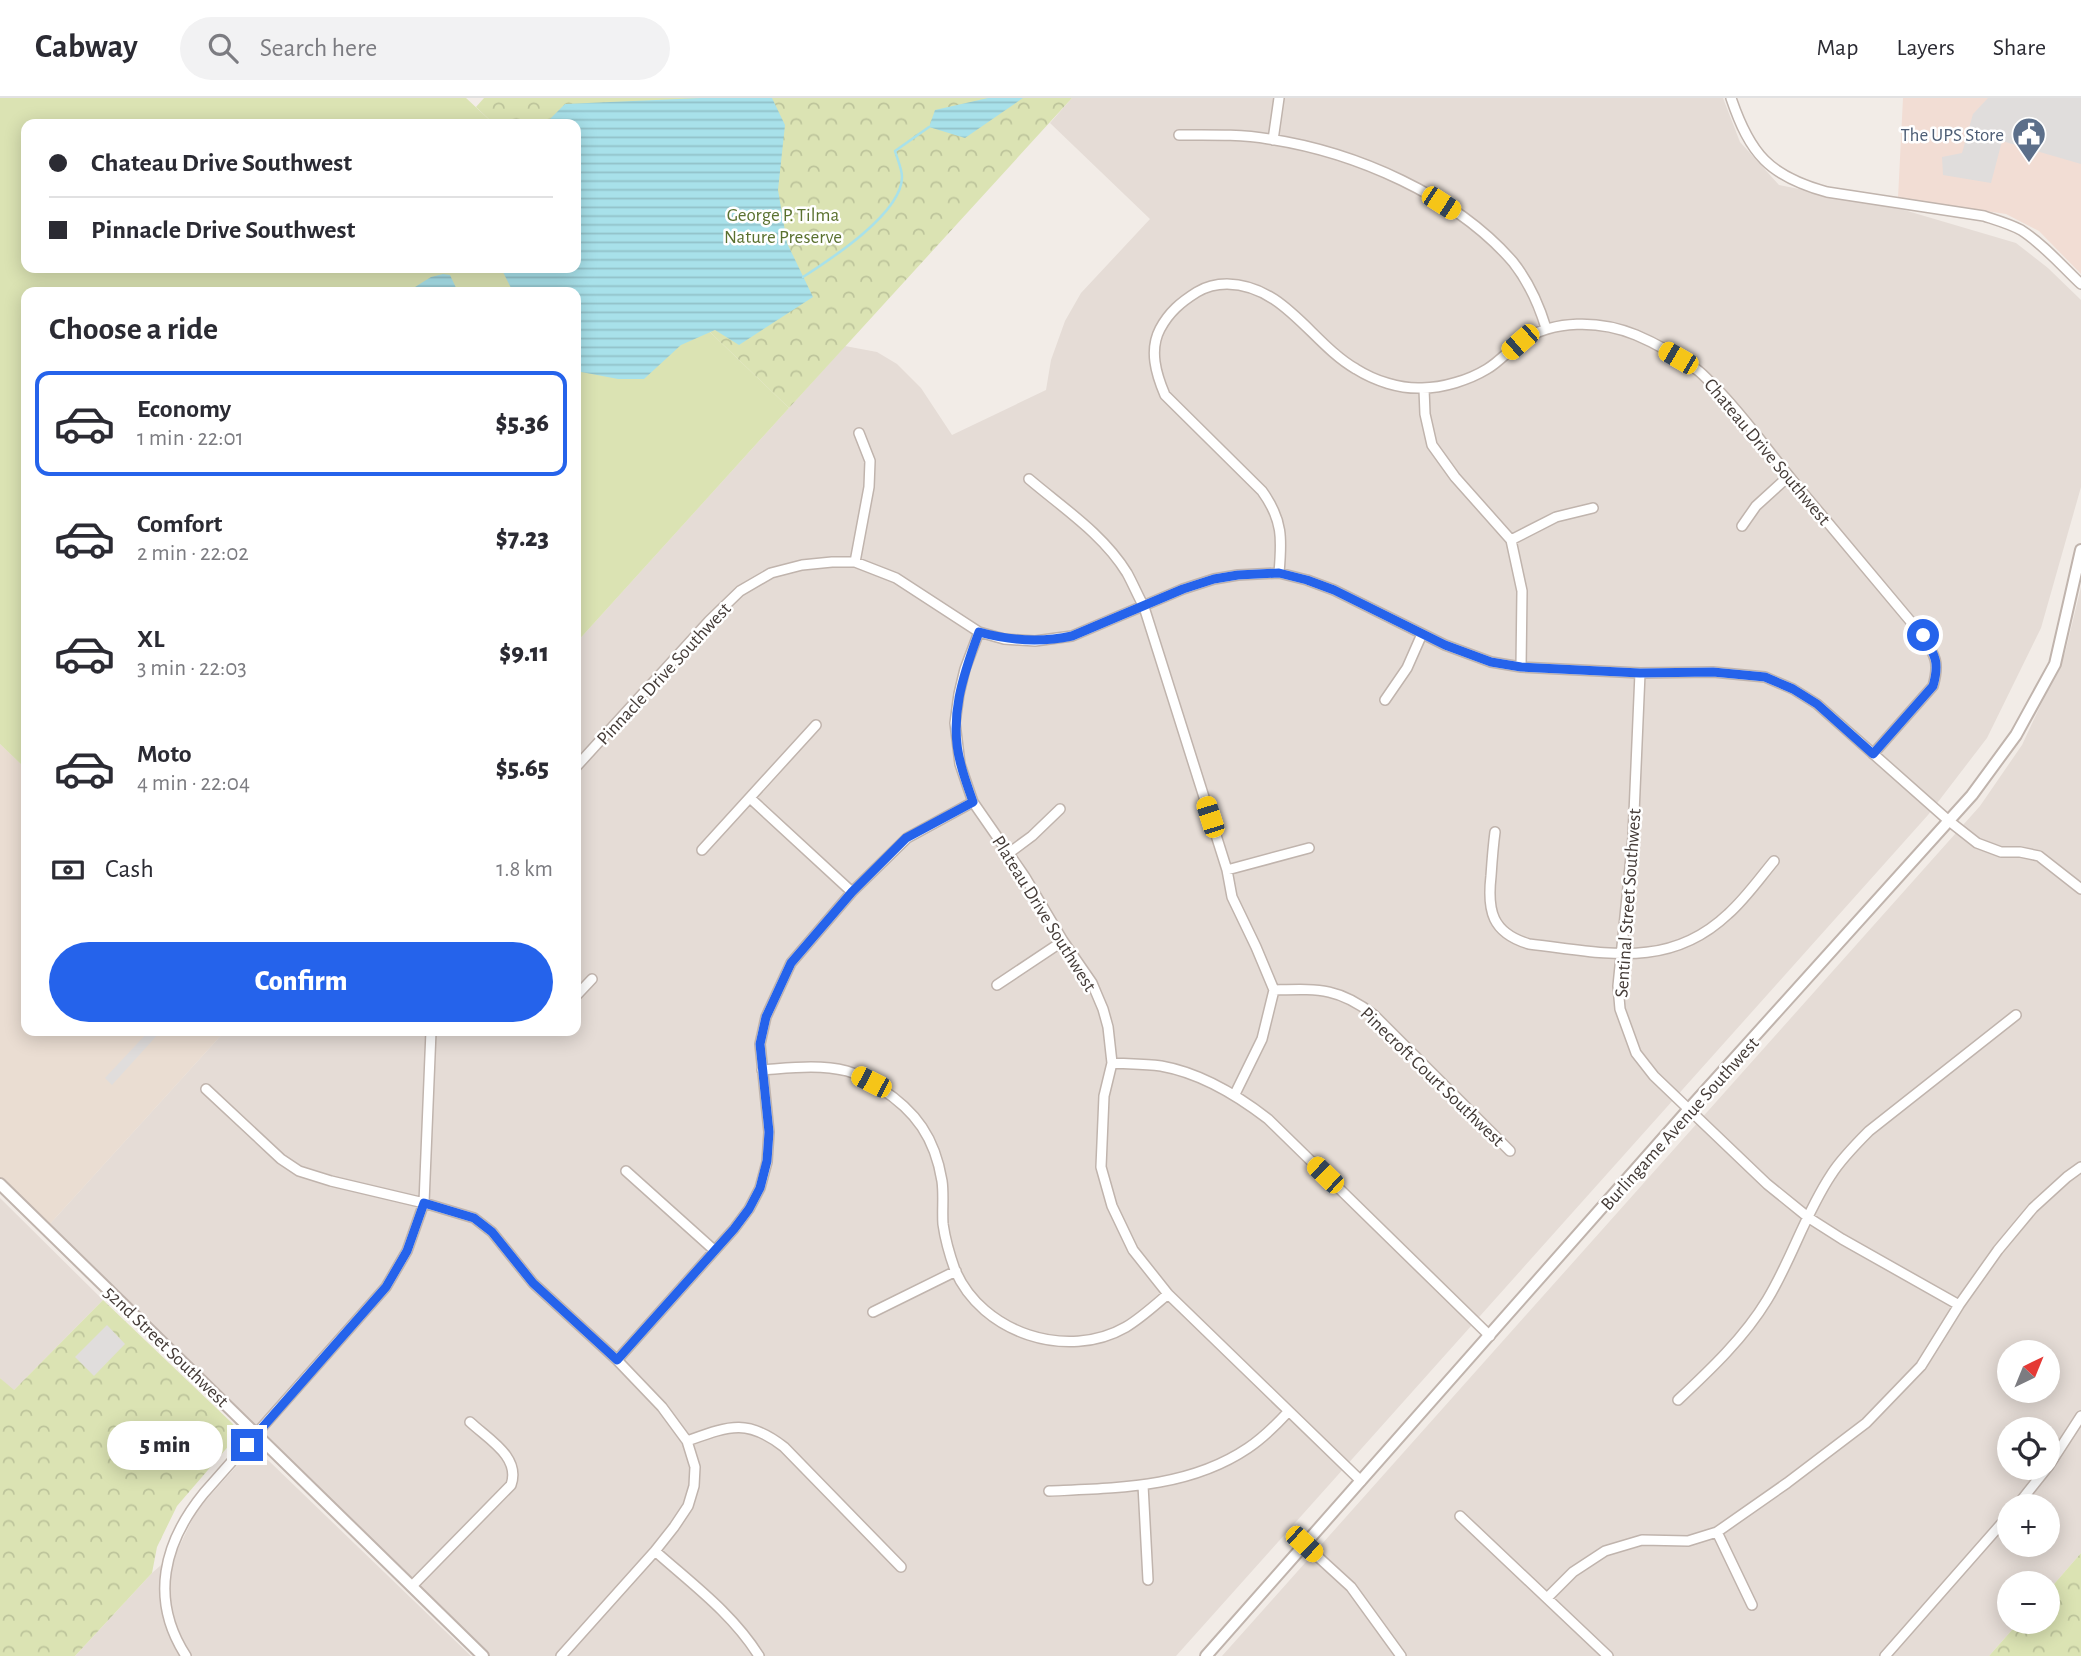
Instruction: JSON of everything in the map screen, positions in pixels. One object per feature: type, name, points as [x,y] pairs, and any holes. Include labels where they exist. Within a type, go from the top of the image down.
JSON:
[{"type":"street","points":[[1273,139],[1279,98]]},
{"type":"street","points":[[1731,98],[1740,125],[1757,153],[1780,174],[1804,186],[1827,192],[1984,216],[2004,223],[2021,230],[2038,243],[2081,284]]},
{"type":"street","points":[[1179,135],[1225,134],[1273,139],[1346,157],[1425,193],[1479,230],[1513,262],[1541,311],[1546,328]]},
{"type":"street","name":"Chateau Drive Southwest","points":[[1279,573],[1282,547],[1280,524],[1272,505],[1262,491],[1165,395],[1157,377],[1155,348],[1159,332],[1180,303],[1207,286],[1238,284],[1250,287],[1284,305],[1323,343],[1356,369],[1404,388],[1453,383],[1478,374],[1520,342],[1546,328],[1571,324],[1619,329],[1638,336],[1698,370],[1730,401],[1789,476],[1923,635],[1935,656],[1937,672],[1933,686],[1873,754]]},
{"type":"street","points":[[1424,388],[1425,414],[1432,445],[1455,477],[1511,540],[1522,591],[1521,667]]},
{"type":"street","points":[[855,562],[869,487],[870,461],[859,433]]},
{"type":"street","points":[[1742,526],[1756,506],[1789,476]]},
{"type":"street","points":[[1029,478],[1107,546],[1127,572],[1144,607],[1227,870],[1232,897],[1274,990],[1262,1039],[1235,1094]]},
{"type":"street","points":[[1511,540],[1556,517],[1592,508]]},
{"type":"street","name":"Burlingame Avenue Southwest","points":[[1206,1656],[1688,1110],[1972,795],[2016,734],[2055,664],[2081,550]]},
{"type":"street","name":"Pinnacle Drive Southwest","points":[[581,762],[709,621],[740,591],[771,573],[802,565],[855,562],[896,578],[979,632],[1004,639],[1035,641],[1072,636],[1183,589],[1214,579],[1279,573],[1334,590],[1445,645],[1491,662],[1521,667],[1640,673],[1713,672],[1765,677],[1793,689],[1817,704],[1977,843],[2001,852],[2039,856],[2081,889]]},
{"type":"street","name":"Plateau Drive Southwest","points":[[979,632],[959,694],[955,723],[960,764],[973,802],[1092,982],[1103,1009],[1108,1027],[1111,1063],[1104,1096],[1101,1167],[1112,1206],[1133,1250],[1168,1294],[1361,1481]]},
{"type":"street","points":[[1385,700],[1407,668],[1422,634]]},
{"type":"street","name":"Sentinal Street Southwest","points":[[1640,673],[1633,837],[1618,986],[1620,1009],[1636,1053],[1654,1076],[1688,1110],[1767,1184],[1809,1218],[1959,1306]]},
{"type":"street","points":[[702,850],[816,725]]},
{"type":"street","points":[[750,798],[852,892]]},
{"type":"street","points":[[617,1360],[734,1229],[760,1188],[767,1161],[769,1132],[760,1044],[766,1017],[791,963],[852,892],[906,838],[973,802]]},
{"type":"street","points":[[1009,853],[1032,836],[1060,809]]},
{"type":"street","points":[[1495,832],[1489,895],[1497,926],[1517,941],[1529,944],[1622,954],[1658,952],[1698,937],[1728,914],[1774,861]]},
{"type":"street","points":[[1227,870],[1309,848]]},
{"type":"street","points":[[997,985],[1063,941]]},
{"type":"street","points":[[581,991],[592,979]]},
{"type":"street","name":"Pinecroft Court Southwest","points":[[1274,990],[1324,990],[1360,1005],[1374,1015],[1510,1151]]},
{"type":"street","points":[[1678,1400],[1729,1350],[1767,1300],[1830,1176],[1851,1149],[1869,1131],[2016,1016]]},
{"type":"street","points":[[186,1656],[173,1632],[166,1605],[165,1578],[177,1532],[192,1507],[386,1287],[407,1251],[424,1203],[430,1036]]},
{"type":"street","points":[[1111,1063],[1162,1066],[1190,1074],[1235,1094],[1268,1119],[1490,1336]]},
{"type":"street","points":[[762,1070],[810,1067],[850,1072],[882,1089],[908,1109],[934,1148],[942,1183],[943,1224],[956,1271],[976,1301],[992,1317],[1024,1334],[1067,1343],[1091,1339],[1125,1327],[1168,1294]]},
{"type":"street","points":[[206,1089],[281,1159],[299,1171],[474,1218],[492,1232],[533,1283],[617,1360],[662,1407],[687,1441],[695,1467],[694,1486],[688,1506],[655,1551],[561,1656]]},
{"type":"street","points":[[1547,1598],[1573,1572],[1605,1551],[1642,1540],[1688,1541],[1717,1532],[1866,1423],[1921,1366],[1998,1250],[2033,1208],[2081,1167]]},
{"type":"street","points":[[626,1171],[714,1250]]},
{"type":"street","name":"52nd Street Southwest","points":[[0,1184],[483,1656]]},
{"type":"street","points":[[873,1312],[956,1271]]},
{"type":"street","points":[[1049,1491],[1143,1485],[1187,1477],[1220,1464],[1249,1448],[1288,1412]]},
{"type":"street","points":[[2060,1448],[2081,1416]]},
{"type":"street","points":[[412,1586],[511,1485],[514,1475],[508,1457],[470,1422]]},
{"type":"street","points":[[687,1441],[719,1429],[738,1426],[755,1429],[770,1436],[901,1566]]},
{"type":"street","points":[[2027,1494],[2038,1480]]},
{"type":"street","points":[[1143,1485],[1148,1580]]},
{"type":"street","points":[[1460,1516],[1608,1656]]},
{"type":"street","points":[[1885,1656],[1997,1529]]},
{"type":"street","points":[[1717,1532],[1752,1605]]},
{"type":"street","points":[[1304,1544],[1351,1587],[1401,1656]]},
{"type":"street","points":[[655,1551],[727,1614],[746,1635],[759,1656]]},
{"type":"shaded area","points":[[1072,98],[1723,98],[1740,142],[1779,185],[1904,210],[2016,243],[2048,268],[2081,300],[2081,487],[2041,628],[1987,738],[1928,815],[1176,1656],[489,1656],[49,1225],[220,1036],[581,1036],[581,637],[845,346],[877,352],[897,364],[921,388],[952,435],[1046,390],[1051,360],[1065,321],[1081,293],[1150,219],[1050,123]]},
{"type":"shaded area","points":[[1903,98],[2081,98],[2081,274],[2039,231],[2006,214],[1898,198]]},
{"type":"shaded area","points":[[1988,98],[2081,98],[2081,164],[2002,141],[1991,183],[1943,175],[1942,157],[1962,153],[1973,114]]},
{"type":"shaded area","points":[[2081,587],[2081,1553],[2060,1577],[2060,1571],[1997,1571],[1997,1634],[2008,1634],[1989,1656],[1222,1656],[1980,806],[2022,745],[2065,653]]},
{"type":"shaded area","points":[[0,744],[21,764],[21,1036],[220,1036],[49,1225],[0,1177]]},
{"type":"shaded area","points":[[144,1036],[156,1036],[112,1085],[105,1078]]},
{"type":"shaded area","points":[[0,1198],[103,1300],[13,1391],[0,1378]]},
{"type":"shaded area","points":[[107,1325],[125,1344],[94,1376],[75,1357]]},
{"type":"shaded area","points":[[263,1457],[471,1656],[75,1656],[152,1573],[177,1551],[197,1510],[244,1458]]},
{"type":"green space","points":[[0,98],[466,98],[489,119],[21,119],[21,273],[581,273],[581,208],[789,408],[581,637],[581,287],[21,287],[21,764],[0,744]]},
{"type":"green space","name":"George P. Tilma Nature Preserve","points":[[484,98],[1072,98],[789,408],[581,208],[581,119],[489,119],[476,107]]},
{"type":"green space","points":[[103,1300],[233,1424],[238,1435],[177,1506],[157,1547],[152,1573],[75,1656],[0,1656],[0,1378],[14,1390]]},
{"type":"green space","points":[[2081,1553],[2081,1656],[1989,1656],[2008,1634],[2060,1634],[2060,1577]]},
{"type":"water","points":[[772,98],[785,125],[778,190],[787,243],[813,297],[739,345],[715,330],[681,345],[644,379],[618,379],[581,372],[581,287],[510,287],[504,273],[581,273],[581,119],[550,119],[565,104]]},
{"type":"water","points":[[988,98],[1023,98],[965,138],[929,127],[935,110]]},
{"type":"water","points":[[450,275],[456,287],[415,287],[431,277]]},
{"type":"waterway","points":[[803,277],[878,220],[899,191],[902,177],[895,151],[929,127]]},
{"type":"place","name":"The UPS Store","points":[[2029,164]]},
{"type":"route","points":[[247,1445],[386,1287],[407,1251],[424,1203],[474,1218],[492,1232],[533,1283],[617,1360],[734,1229],[760,1188],[767,1161],[769,1132],[760,1044],[766,1017],[791,963],[852,892],[906,838],[973,802],[960,764],[955,723],[965,669],[979,632],[1004,639],[1055,640],[1072,636],[1183,589],[1214,579],[1279,573],[1334,590],[1445,645],[1491,662],[1521,667],[1640,673],[1713,672],[1765,677],[1793,689],[1817,704],[1873,754],[1933,686],[1937,672],[1935,656],[1923,635]]}]
